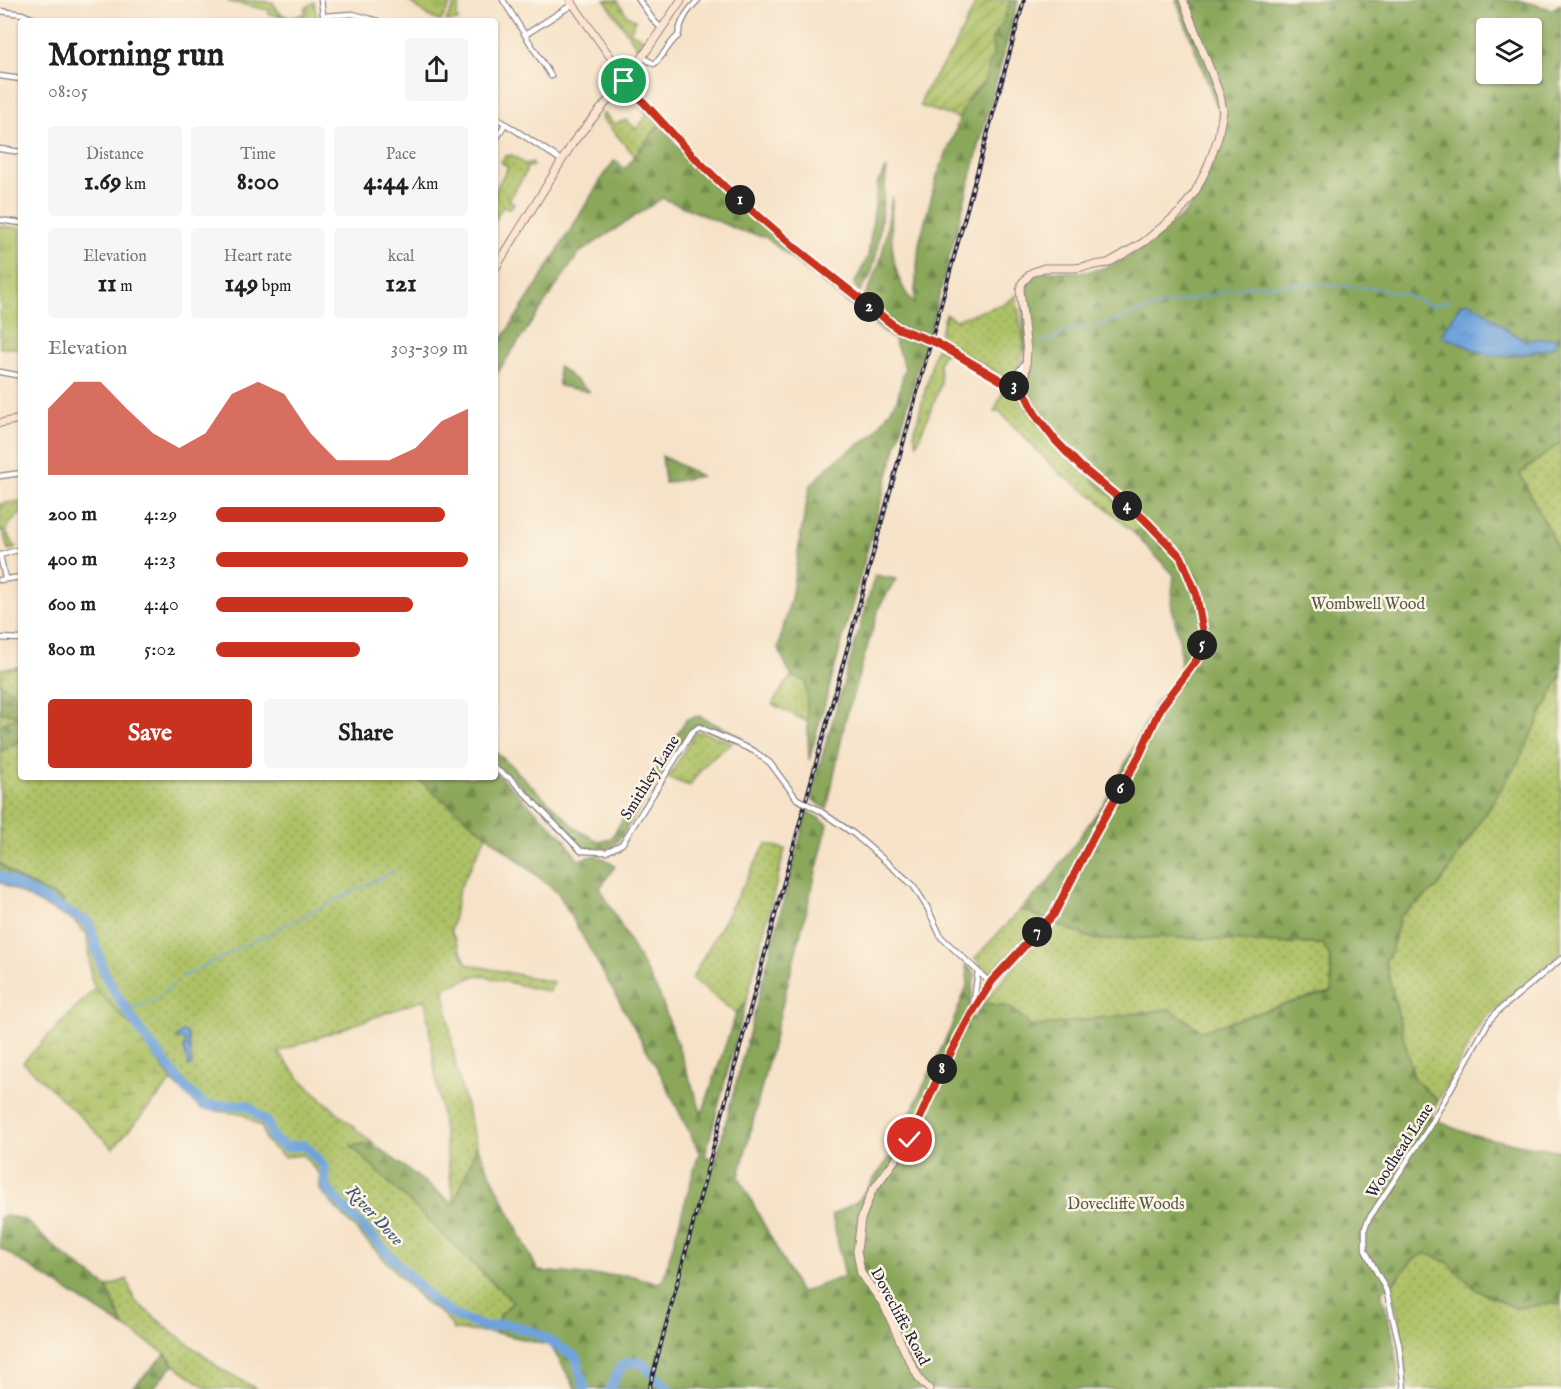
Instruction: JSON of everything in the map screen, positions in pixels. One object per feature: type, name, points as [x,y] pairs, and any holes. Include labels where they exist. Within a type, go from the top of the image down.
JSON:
[{"type":"street","points":[[321,0],[324,18]]},
{"type":"street","points":[[503,0],[551,76]]},
{"type":"street","points":[[639,0],[661,28]]},
{"type":"street","points":[[498,264],[574,141],[625,80],[681,0]]},
{"type":"street","points":[[642,57],[654,64],[657,61],[671,41],[678,36],[682,19],[698,0]]},
{"type":"street","name":"Dovecliffe Road","points":[[929,1389],[920,1380],[906,1354],[884,1305],[861,1273],[857,1251],[861,1219],[872,1191],[910,1140],[941,1071],[973,1011],[992,981],[1054,914],[1139,756],[1161,707],[1198,658],[1204,639],[1196,594],[1181,557],[1143,518],[1080,466],[1055,440],[1035,414],[1026,395],[1027,351],[1020,290],[1025,278],[1044,268],[1076,268],[1108,264],[1126,254],[1180,212],[1195,192],[1218,138],[1223,111],[1220,95],[1183,0]]},
{"type":"street","points":[[525,35],[572,2],[625,80],[684,147],[727,189],[798,250],[897,328],[937,343],[1026,395]]},
{"type":"street","points":[[0,10],[31,18]]},
{"type":"street","points":[[332,18],[358,15],[368,18]]},
{"type":"street","points":[[0,76],[18,79]]},
{"type":"street","points":[[498,119],[561,160]]},
{"type":"street","points":[[498,136],[505,124]]},
{"type":"street","points":[[0,149],[18,152]]},
{"type":"street","points":[[0,220],[18,223]]},
{"type":"street","points":[[1009,384],[1025,364]]},
{"type":"street","points":[[0,372],[16,375]]},
{"type":"street","points":[[0,423],[18,420]]},
{"type":"street","points":[[0,476],[18,473]]},
{"type":"street","points":[[18,550],[0,555],[3,579],[18,577]]},
{"type":"street","points":[[0,638],[18,639]]},
{"type":"street","name":"Smithley Lane","points":[[498,771],[511,779],[581,851],[606,852],[622,844],[692,732],[699,727],[754,751],[770,763],[797,799],[818,809],[854,834],[913,885],[927,907],[941,937],[986,979],[992,981]]},
{"type":"street","name":"Woodhead Lane","points":[[1404,1389],[1399,1344],[1386,1290],[1365,1250],[1364,1238],[1368,1220],[1428,1129],[1489,1021],[1561,959]]},
{"type":"street","points":[[973,1011],[978,971]]},
{"type":"green space","points":[[229,0],[273,2],[279,12],[292,17],[307,12],[304,9],[314,2],[317,18],[287,18],[269,14],[269,10],[229,2]]},
{"type":"green space","points":[[406,0],[453,0],[443,18],[432,18]]},
{"type":"green space","points":[[457,0],[461,0],[458,18],[448,18]]},
{"type":"green space","points":[[605,0],[617,0],[627,15],[636,20],[630,32],[647,40],[640,52]]},
{"type":"green space","points":[[977,0],[1010,0],[1004,21],[992,38],[993,55],[984,81],[968,99],[959,118],[920,106],[924,92],[953,50]]},
{"type":"green space","points":[[1010,0],[1018,1],[928,337],[897,327],[863,298],[880,262],[892,196],[895,266],[899,280],[914,303],[919,244],[937,176],[968,99],[984,81],[993,55],[992,38],[1004,21]]},
{"type":"green space","points":[[1176,0],[1518,0],[1552,9],[1561,4],[1561,442],[1520,474],[1561,555],[1561,675],[1518,762],[1438,887],[1400,916],[1391,952],[1385,961],[1414,1079],[1438,1101],[1431,1115],[1458,1130],[1475,1135],[1561,1151],[1561,1303],[1515,1308],[1477,1290],[1447,1262],[1425,1253],[1413,1260],[1390,1287],[1381,1291],[1396,1347],[1399,1389],[576,1389],[551,1346],[496,1333],[500,1315],[513,1302],[351,1146],[372,1143],[454,1204],[477,1146],[538,1271],[586,1275],[629,1275],[658,1283],[663,1280],[699,1153],[661,1075],[558,893],[419,780],[498,780],[498,775],[564,838],[578,860],[597,856],[615,866],[600,888],[660,996],[702,1114],[736,1014],[746,1002],[705,1156],[716,1160],[807,811],[828,824],[739,1177],[800,1293],[845,1276],[832,1215],[858,1201],[900,1143],[912,1110],[950,1030],[968,983],[966,965],[975,974],[969,1011],[972,1020],[984,1003],[1011,1009],[1031,1027],[1170,1009],[1202,1031],[1285,1004],[1332,992],[1330,956],[1323,944],[1168,937],[1096,940],[1021,909],[1045,886],[1111,793],[1155,703],[1181,676],[1180,644],[1171,603],[1174,575],[1134,533],[1144,526],[1055,446],[1021,399],[1027,393],[1023,308],[1027,282],[1043,271],[1086,272],[1108,267],[1128,257],[1183,215],[1199,195],[1224,135],[1219,111]],"holes":[[[1466,302],[1481,309],[1511,333],[1526,340],[1557,338],[1553,347],[1520,355],[1446,338]]]},
{"type":"green space","points":[[641,107],[659,125],[635,156],[601,117],[604,113],[614,124],[626,120],[637,129],[647,115]]},
{"type":"green space","points":[[659,125],[702,172],[769,230],[894,332],[925,343],[809,760],[806,681],[791,676],[778,648],[791,598],[810,486],[832,463],[874,434],[897,400],[905,368],[894,340],[765,237],[741,231],[662,198],[579,253],[498,372],[498,345],[602,178],[615,160],[625,169]]},
{"type":"green space","points":[[512,155],[525,164],[532,162],[533,166],[526,168],[526,172],[509,200],[514,203],[510,209],[503,206],[498,215],[498,185],[508,167],[501,162],[505,156]]},
{"type":"green space","points":[[887,168],[877,252],[870,277],[859,292],[854,284],[868,257],[878,182]]},
{"type":"green space","points":[[0,226],[18,228],[18,348],[0,348]]},
{"type":"green space","points":[[1016,295],[1024,344],[1021,362],[1008,378],[938,340],[946,314],[955,320],[1006,303]]},
{"type":"green space","points":[[936,348],[949,352],[942,355],[939,364],[941,384],[917,444],[914,434]]},
{"type":"green space","points":[[558,366],[590,392],[559,386]]},
{"type":"green space","points":[[1006,385],[1021,399],[1055,446],[1144,526],[1134,533],[1096,498],[1059,473],[1000,412],[994,412]]},
{"type":"green space","points":[[1561,442],[1561,555],[1520,474]]},
{"type":"green space","points":[[662,456],[701,476],[665,483]]},
{"type":"green space","points":[[18,501],[18,516],[9,524],[6,532],[16,548],[8,550],[3,531],[0,531],[0,504]]},
{"type":"green space","points":[[875,575],[896,579],[880,605],[845,721],[827,809],[810,798]]},
{"type":"green space","points":[[18,667],[18,696],[0,683],[0,669]]},
{"type":"green space","points":[[1561,675],[1561,953],[1483,1020],[1438,1101],[1414,1079],[1385,961],[1391,952],[1400,916],[1438,887],[1518,762]]},
{"type":"green space","points":[[791,676],[806,681],[808,722],[772,704]]},
{"type":"green space","points":[[0,683],[18,696],[18,715],[0,712]]},
{"type":"green space","points":[[0,712],[18,714],[18,716],[0,726]]},
{"type":"green space","points":[[18,716],[18,742],[0,752],[0,726]]},
{"type":"green space","points":[[699,716],[742,737],[735,741],[698,725],[689,730],[619,840],[606,849],[583,848],[512,777],[498,768],[498,754],[579,831],[600,842],[611,838],[687,719]]},
{"type":"green space","points":[[700,731],[732,743],[708,762],[690,786],[668,778],[694,734]]},
{"type":"green space","points":[[18,742],[18,780],[419,780],[487,834],[459,890],[451,931],[467,964],[554,982],[549,992],[478,975],[444,988],[456,1068],[477,1146],[454,1204],[425,999],[278,1052],[303,1082],[372,1143],[352,1146],[513,1302],[500,1315],[496,1333],[454,1330],[446,1318],[426,1304],[320,1190],[320,1175],[303,1155],[284,1157],[266,1141],[262,1128],[243,1114],[201,1109],[172,1081],[138,1033],[95,988],[91,979],[87,934],[73,920],[64,916],[63,900],[20,880],[0,863],[0,752]]},
{"type":"green space","points":[[766,844],[785,849],[746,1002],[736,1014],[692,978]]},
{"type":"green space","points":[[0,863],[20,880],[63,900],[64,916],[0,882]]},
{"type":"green space","points":[[1021,909],[1043,919],[989,975],[975,958]]},
{"type":"green space","points":[[1050,922],[1096,940],[1168,937],[1323,944],[1330,956],[1332,992],[1285,1004],[1202,1031],[1169,1009],[1031,1027],[1011,1009],[984,1003]]},
{"type":"green space","points":[[95,988],[138,1033],[172,1081],[113,1148],[23,1062]]},
{"type":"green space","points":[[6,1215],[25,1220],[59,1251],[107,1287],[124,1327],[0,1248],[0,1218]]},
{"type":"green space","points":[[1425,1252],[1447,1262],[1477,1290],[1515,1308],[1561,1303],[1561,1389],[1408,1389],[1398,1315],[1390,1287],[1413,1260]]},
{"type":"green space","points":[[127,1279],[134,1300],[217,1367],[257,1389],[208,1389],[174,1365],[166,1354],[124,1327],[107,1287]]},
{"type":"green space","points":[[166,1354],[174,1365],[152,1389],[131,1389]]},
{"type":"water","points":[[1466,302],[1481,309],[1511,333],[1526,340],[1557,338],[1553,347],[1520,355],[1494,356],[1446,338],[1442,334],[1461,305]]},
{"type":"water","points":[[183,1031],[188,1034],[192,1065],[189,1067],[184,1049],[185,1040],[176,1038]]},
{"type":"waterway","points":[[1039,343],[1054,339],[1068,330],[1101,325],[1146,310],[1248,286],[1295,284],[1360,287],[1406,295],[1431,306],[1450,300]]},
{"type":"waterway","points":[[182,977],[394,871]]},
{"type":"waterway","name":"River Dove","points":[[0,876],[89,923],[103,970],[116,994],[144,1036],[186,1089],[206,1106],[247,1105],[268,1123],[272,1138],[286,1147],[305,1145],[324,1166],[326,1188],[433,1301],[458,1317],[484,1327],[506,1324],[534,1332],[576,1357],[585,1389]]},
{"type":"waterway","points":[[125,1007],[148,1003],[175,983]]},
{"type":"waterway","name":"River Dove","points":[[610,1389],[621,1366],[632,1362],[641,1362],[668,1389]]},
{"type":"railway","points":[[649,1389],[801,818],[1024,0]]},
{"type":"route","points":[[624,81],[692,155],[727,189],[798,250],[897,328],[937,343],[1026,395],[1035,414],[1055,440],[1080,466],[1143,518],[1170,544],[1181,557],[1196,594],[1204,639],[1198,658],[1161,707],[1139,756],[1054,914],[992,981],[973,1011],[941,1071],[910,1140]]},
{"type":"park label","name":"Wombwell Wood","points":[[1368,603]]},
{"type":"park label","name":"Dovecliffe Woods","points":[[1126,1203]]}]
